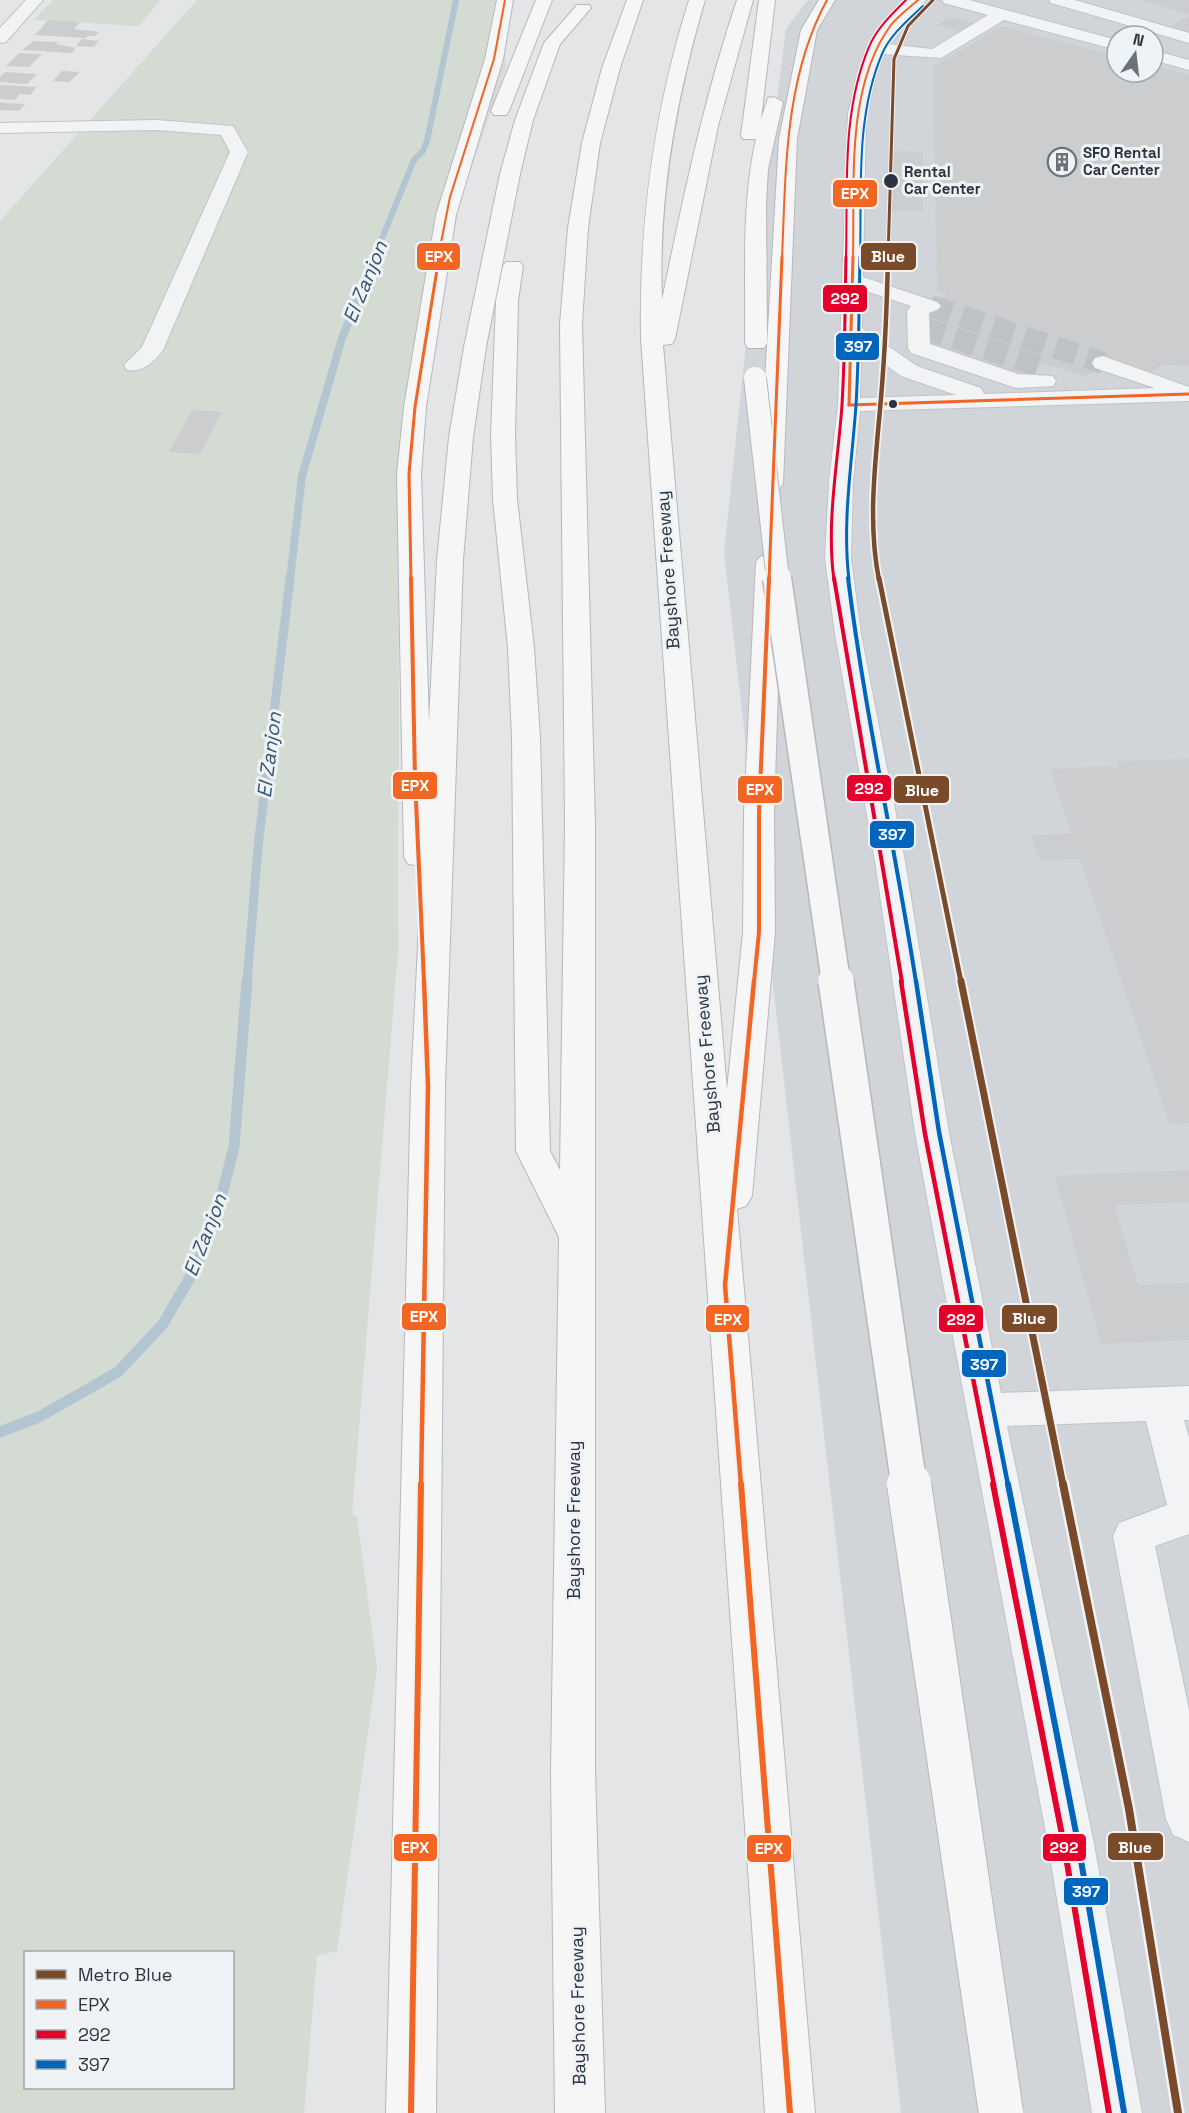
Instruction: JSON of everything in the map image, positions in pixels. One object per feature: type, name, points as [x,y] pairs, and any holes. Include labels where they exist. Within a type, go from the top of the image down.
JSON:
[{"type":"highway","points":[[428,1086],[409,474],[415,407],[446,215],[494,59],[505,0]]},
{"type":"highway","points":[[492,133],[544,0]]},
{"type":"highway","name":"Bayshore Freeway","points":[[580,2113],[573,1771],[575,1233],[580,823],[572,443],[572,301],[579,220],[591,143],[608,77],[635,0]]},
{"type":"highway","name":"Bayshore Freeway","points":[[697,0],[670,94],[654,192],[650,285],[655,385],[790,2113]]},
{"type":"highway","points":[[655,385],[686,238],[692,194],[745,0]]},
{"type":"highway","points":[[753,169],[766,0]]},
{"type":"highway","points":[[726,1285],[759,932],[760,789],[776,360],[787,148],[809,30],[827,0]]},
{"type":"highway","points":[[544,119],[584,4]]},
{"type":"highway","points":[[411,2113],[428,1086],[450,572],[461,437],[508,183],[525,120],[552,43],[584,4]]},
{"type":"highway","points":[[779,81],[741,205],[742,317],[755,378],[780,596],[1001,2113]]},
{"type":"highway","points":[[415,407],[435,326],[484,155]]},
{"type":"highway","points":[[522,214],[507,301],[503,436],[505,499],[521,648],[525,726],[533,1151],[575,1233]]},
{"type":"street","points":[[0,38],[35,0]]},
{"type":"street","points":[[883,0],[864,24],[852,54],[850,69],[857,113],[849,405],[841,482],[838,558],[848,634],[890,861],[932,1132],[1071,1844],[1117,2113]]},
{"type":"street","points":[[857,113],[867,70],[875,48],[894,21],[918,0]]},
{"type":"street","points":[[950,0],[1000,7],[1105,31]]},
{"type":"street","points":[[1057,0],[1189,38]]},
{"type":"street","points":[[875,48],[935,54],[1000,7]]},
{"type":"street","points":[[1000,7],[1105,41]]},
{"type":"street","points":[[1165,46],[1189,53]]},
{"type":"street","points":[[1165,58],[1189,65]]},
{"type":"street","points":[[0,128],[156,125],[227,130],[239,152],[152,350],[135,365]]},
{"type":"street","points":[[852,280],[928,305],[918,311],[919,348],[1016,381],[1086,374]]},
{"type":"street","points":[[851,330],[909,371],[995,399]]},
{"type":"street","points":[[1039,366],[1086,374],[1161,382],[1189,393]]},
{"type":"street","points":[[849,405],[1189,393]]},
{"type":"street","points":[[985,1410],[1175,1404],[1189,1514],[1133,1536],[1189,1819]]},
{"type":"shaded area","points":[[53,0],[160,0],[139,26],[34,20]]},
{"type":"shaded area","points":[[197,0],[508,0],[501,23],[506,67],[447,238],[399,483],[398,951],[352,1514],[357,1517],[377,1668],[337,1951],[317,1956],[304,2113],[0,2113],[0,221]]},
{"type":"shaded area","points":[[808,0],[1189,0],[1189,2113],[901,2113],[724,552],[750,306],[786,29]]},
{"type":"building","points":[[1142,0],[1189,0],[1189,14],[1142,1]]},
{"type":"building","points":[[1189,16],[1189,35],[1166,29]]},
{"type":"building","points":[[950,17],[974,23],[960,32],[936,25]]},
{"type":"building","points":[[48,20],[80,22],[74,29],[99,32],[95,36],[85,38],[35,35]]},
{"type":"building","name":"SFO Rental Car Center","points":[[1002,26],[1105,53],[1105,84],[1165,84],[1165,68],[1189,75],[1189,366],[1161,365],[1150,374],[1106,360],[1086,377],[1043,363],[1022,380],[922,346],[922,311],[946,294],[937,291],[933,67]]},
{"type":"building","points":[[82,39],[99,41],[93,47],[76,46]]},
{"type":"building","points":[[34,41],[58,42],[56,44],[76,48],[72,53],[22,50]]},
{"type":"building","points":[[19,53],[42,54],[29,67],[6,66]]},
{"type":"building","points":[[62,71],[80,72],[69,82],[53,81]]},
{"type":"building","points":[[5,72],[37,74],[27,84],[0,82],[0,77]]},
{"type":"building","points":[[0,85],[37,87],[30,95],[20,94],[15,100],[0,99]]},
{"type":"building","points":[[0,102],[25,104],[19,111],[0,110]]},
{"type":"building","points":[[893,151],[923,152],[923,211],[892,210]]},
{"type":"building","points":[[192,410],[222,412],[200,454],[169,452]]},
{"type":"building","points":[[1189,759],[1189,1123],[1170,1124],[1080,859],[1039,860],[1032,835],[1072,834],[1050,769],[1114,766],[1115,769],[1119,769],[1117,761]]},
{"type":"building","points":[[1189,1170],[1189,1202],[1114,1205],[1138,1285],[1189,1283],[1189,1340],[1101,1344],[1055,1176]]},
{"type":"waterway","name":"El Zanjon","points":[[374,258],[414,160],[423,151],[427,141],[456,0]]},
{"type":"waterway","name":"El Zanjon","points":[[290,580],[302,476],[342,338],[375,257]]},
{"type":"waterway","name":"El Zanjon","points":[[247,982],[258,847],[290,578]]},
{"type":"waterway","name":"El Zanjon","points":[[0,1432],[39,1417],[118,1372],[163,1324],[195,1269],[217,1214],[234,1147],[247,981]]},
{"type":"tunnel","points":[[930,306],[1103,363]]},
{"type":"tunnel","points":[[923,328],[1039,366]]},
{"type":"metro line","name":"Blue","points":[[933,0],[919,12],[903,33],[894,59],[886,340],[873,492],[874,555],[1129,1809],[1178,2113]]},
{"type":"transit line","name":"EPX","points":[[411,2113],[428,1086],[415,778],[409,474],[415,407],[442,235],[450,197],[494,59],[505,0]]},
{"type":"transit line","name":"EPX","points":[[790,2113],[725,1285],[759,932],[759,813],[786,166],[793,102],[802,59],[827,0]]},
{"type":"transit line","name":"292","points":[[906,0],[886,20],[869,46],[850,112],[842,405],[834,482],[831,559],[841,635],[883,862],[925,1134],[1064,1845],[1109,2113]]},
{"type":"transit line","name":"EPX","points":[[849,405],[857,113],[876,50],[892,24],[918,0]]},
{"type":"transit line","name":"397","points":[[923,6],[898,29],[882,53],[864,114],[856,405],[848,483],[846,558],[855,633],[897,860],[939,1132],[1078,1843],[1124,2112]]},
{"type":"transit line","name":"EPX","points":[[849,405],[1189,394]]},
{"type":"place","name":"SFO Rental Car Center","points":[[1062,162]]},
{"type":"place","name":"Rental Car Center","points":[[891,181]]}]
